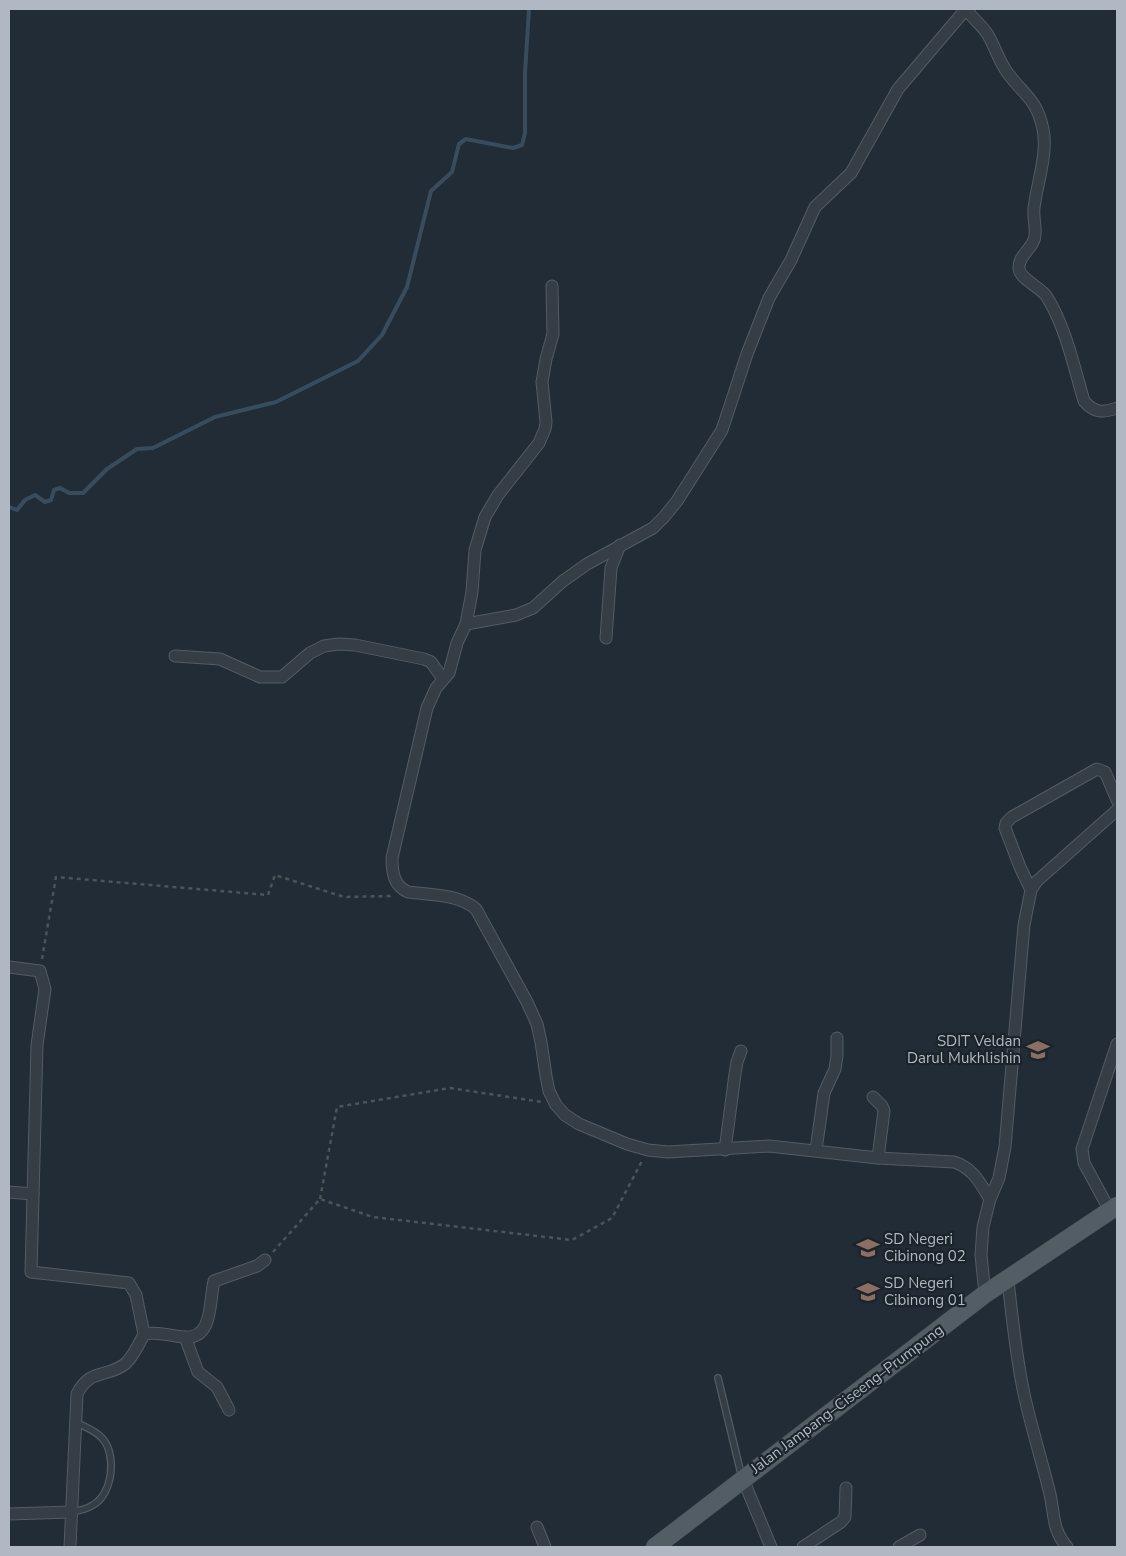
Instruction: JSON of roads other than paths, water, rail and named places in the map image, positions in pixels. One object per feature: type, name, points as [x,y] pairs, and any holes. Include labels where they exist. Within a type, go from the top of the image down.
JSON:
[{"type":"main road","name":"Jalan Jampang–Ciseeng–Prumpung","points":[[655,1547],[985,1294],[1114,1209]]},
{"type":"street","points":[[466,624],[516,615],[533,608],[587,564],[653,528],[677,501],[722,430],[747,354],[769,298],[791,260],[815,207],[851,173],[885,109],[898,89],[966,9],[986,32],[1007,72],[1032,101],[1038,112],[1043,130],[1044,144],[1033,216],[1036,236],[1024,254],[1018,268],[1020,273],[1043,292],[1050,301],[1061,326],[1084,401],[1090,409],[1098,412],[1108,412],[1117,408]]},
{"type":"street","points":[[552,286],[553,334],[544,364],[542,382],[545,429],[539,443],[498,495],[484,517],[475,550],[472,592],[466,624],[457,643],[449,672],[433,694],[427,708],[392,858],[395,881],[401,889],[408,892],[458,899],[476,909],[537,1024],[549,1091],[556,1105],[579,1124],[627,1144],[648,1150],[668,1152],[769,1146],[878,1158],[962,1164],[977,1178],[990,1199]]},
{"type":"street","points":[[606,638],[611,568],[620,545]]},
{"type":"street","points":[[175,656],[220,659],[260,677],[282,677],[310,653],[324,646],[354,645],[424,659],[430,662],[443,679]]},
{"type":"street","points":[[1031,890],[1005,828],[1006,823],[1012,817],[1097,769],[1105,772],[1117,800]]},
{"type":"street","points":[[985,1294],[982,1255],[983,1227],[990,1199],[999,1178],[1005,1147],[1024,925],[1031,890],[1037,881],[1117,810]]},
{"type":"street","points":[[9,967],[40,971],[45,989],[37,1045],[31,1272],[129,1283],[136,1295],[144,1334],[125,1364],[85,1380],[77,1394],[70,1547]]},
{"type":"street","points":[[816,1150],[824,1092],[834,1069],[837,1038]]},
{"type":"street","points":[[1114,1209],[1084,1163],[1082,1149],[1117,1044]]},
{"type":"street","points":[[725,1150],[735,1074],[741,1052]]},
{"type":"street","points":[[873,1097],[882,1106],[884,1111],[878,1158]]},
{"type":"street","points":[[9,1192],[33,1194]]},
{"type":"street","points":[[144,1334],[155,1332],[185,1338],[204,1330],[208,1318],[214,1281],[257,1266],[265,1260]]},
{"type":"street","points":[[1008,1280],[1013,1329],[1024,1395],[1053,1504],[1054,1527],[1067,1547]]},
{"type":"street","points":[[185,1338],[198,1372],[217,1387],[228,1410]]},
{"type":"street","points":[[743,1479],[772,1547]]},
{"type":"street","points":[[803,1547],[841,1522],[845,1517],[846,1488]]},
{"type":"street","points":[[9,1514],[71,1512]]},
{"type":"street","points":[[537,1527],[545,1547]]},
{"type":"street","points":[[899,1547],[920,1534]]},
{"type":"lane","points":[[718,1378],[743,1479]]},
{"type":"lane","points":[[71,1512],[95,1505],[105,1492],[111,1465],[109,1450],[104,1439],[94,1430],[75,1422]]},
{"type":"waterway","points":[[9,507],[17,510],[25,500],[35,495],[45,502],[51,500],[54,490],[60,488],[69,493],[83,493],[107,469],[137,449],[153,448],[215,417],[276,402],[358,361],[382,335],[407,287],[431,191],[452,172],[459,144],[466,139],[513,148],[522,145],[525,133],[525,73],[529,9]]},
{"type":"place","name":"SDIT Veldan Darul Mukhlishin","points":[[1038,1050]]},
{"type":"place","name":"SD Negeri Cibinong 02","points":[[868,1248]]},
{"type":"place","name":"SD Negeri Cibinong 01","points":[[868,1292]]}]
